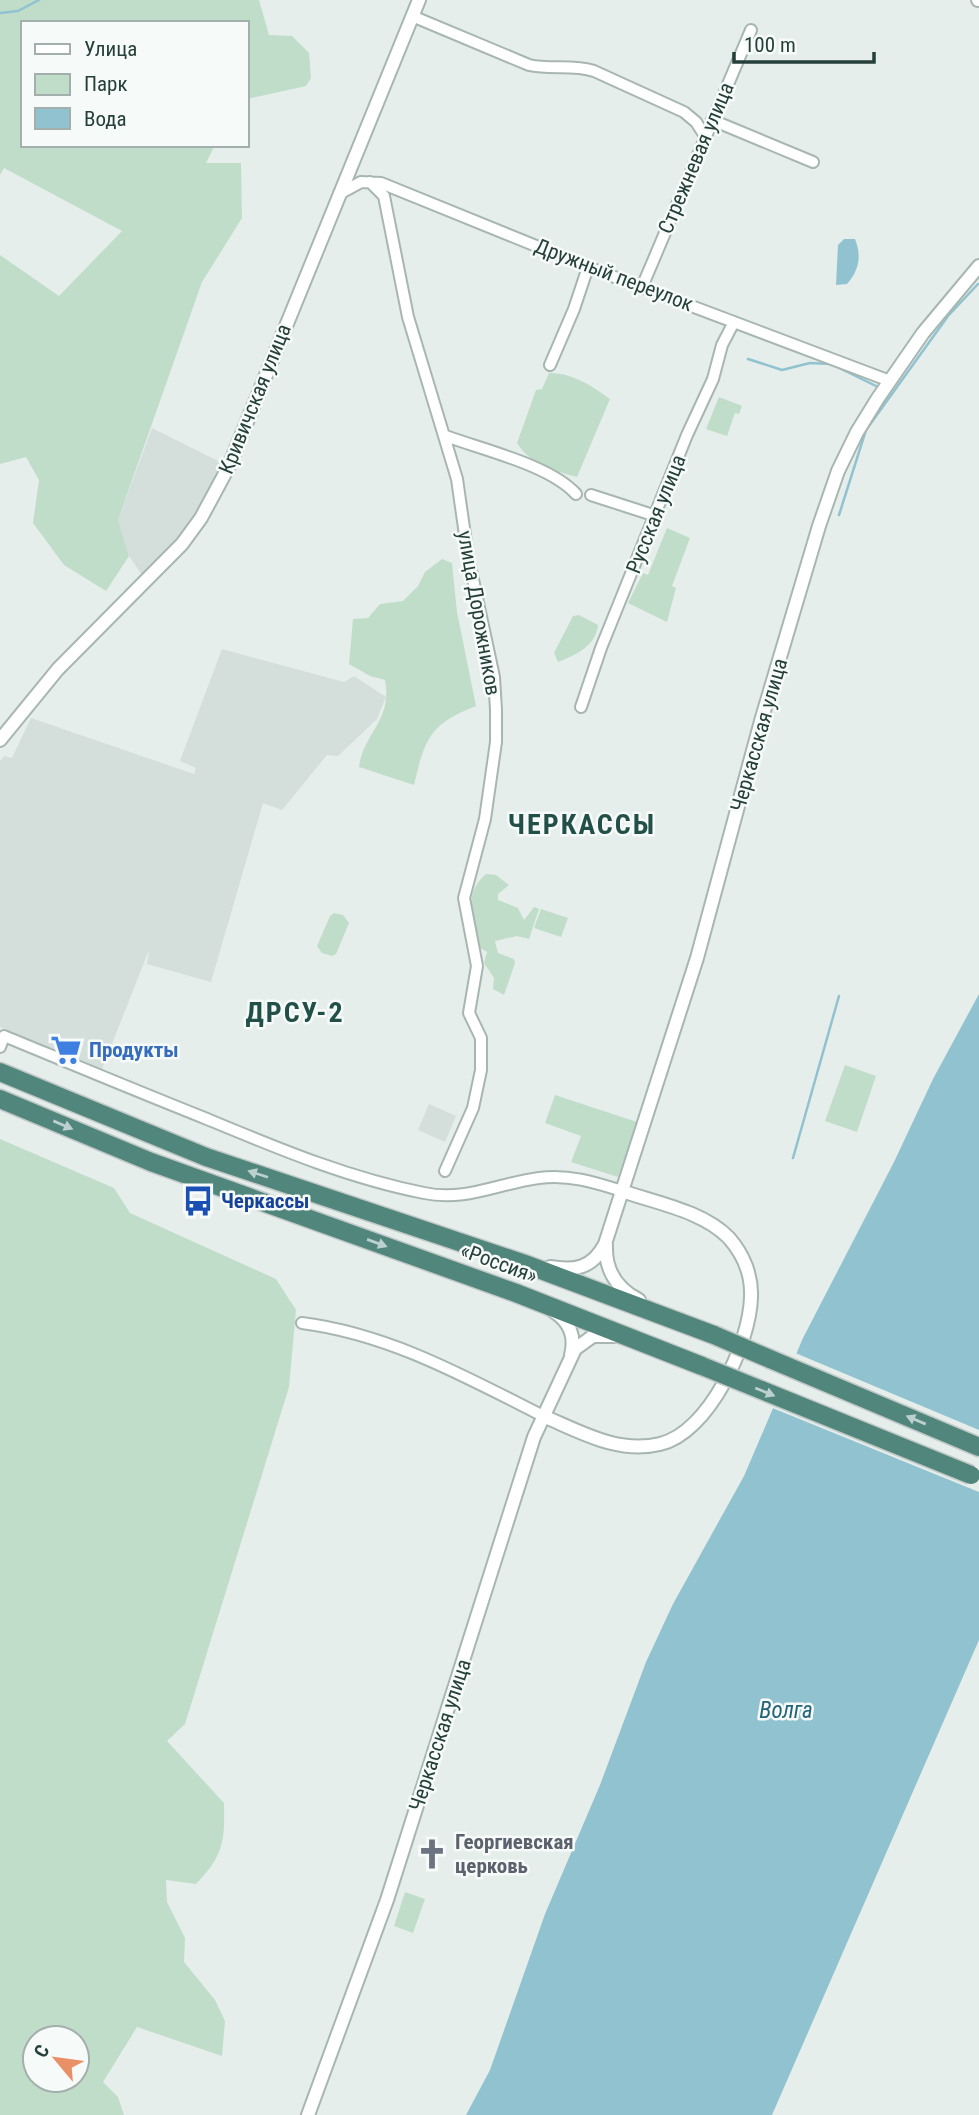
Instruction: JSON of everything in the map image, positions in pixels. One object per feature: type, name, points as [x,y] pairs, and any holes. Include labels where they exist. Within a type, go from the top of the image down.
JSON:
[{"type":"highway","name":"«Россия»","points":[[4,1071],[161,1140],[525,1264],[691,1326],[979,1447]]},
{"type":"highway","name":"«Россия»","points":[[0,1099],[161,1167],[516,1293],[979,1478]]},
{"type":"street","name":"Кривичская улица","points":[[0,740],[58,669],[175,552],[201,518],[229,466],[419,0]]},
{"type":"street","points":[[412,16],[529,65],[544,68],[582,67],[594,71],[684,112],[696,122],[705,136]]},
{"type":"street","name":"Стрежневая улица","points":[[642,287],[751,30]]},
{"type":"street","points":[[712,120],[813,162]]},
{"type":"street","points":[[339,194],[351,186],[370,182]]},
{"type":"street","name":"Дружный переулок","points":[[370,182],[386,185],[588,267],[890,381]]},
{"type":"street","name":"улица Дорожников","points":[[370,182],[384,196],[408,317],[457,478],[468,556],[494,677],[496,742],[485,819],[464,898],[477,966],[469,1013],[481,1038],[481,1070],[473,1108],[445,1171]]},
{"type":"street","name":"Черкасская улица","points":[[525,1264],[572,1271],[579,1269],[597,1257],[607,1237],[698,958],[819,526],[852,440],[923,333],[979,266]]},
{"type":"street","points":[[550,365],[588,267]]},
{"type":"street","name":"Русская улица","points":[[581,707],[601,648],[687,435],[713,379],[722,345],[734,322]]},
{"type":"street","points":[[446,436],[532,468],[566,484],[576,494]]},
{"type":"street","points":[[591,495],[656,516]]},
{"type":"street","points":[[0,1047],[5,1036],[306,1160],[414,1191],[467,1195],[527,1180],[556,1177],[586,1180],[622,1191],[706,1221],[733,1244],[745,1264],[751,1287],[749,1314],[740,1343],[704,1415],[672,1440],[642,1447],[621,1446],[543,1416],[401,1348],[334,1327],[302,1323]]},
{"type":"street","name":"Черкасская улица","points":[[607,1237],[607,1263],[619,1285],[635,1298],[691,1326]]},
{"type":"street","points":[[516,1293],[563,1319],[572,1334],[571,1355]]},
{"type":"street","name":"Черкасская улица","points":[[308,2115],[387,1900],[543,1416],[571,1355],[586,1339],[603,1334],[677,1357]]},
{"type":"shaded area","points":[[152,428],[224,464],[189,522],[169,548],[142,575],[129,556],[118,520]]},
{"type":"shaded area","points":[[222,649],[344,682],[354,676],[386,697],[377,719],[338,756],[327,755],[282,810],[263,803],[211,982],[147,964],[149,950],[102,1069],[0,1027],[0,761],[4,756],[12,758],[31,718],[194,774],[196,768],[180,761]]},
{"type":"shaded area","points":[[429,1104],[456,1116],[445,1142],[418,1130]]},
{"type":"green space","points":[[0,0],[259,0],[269,35],[292,36],[309,53],[311,78],[306,86],[248,99],[248,21],[21,21],[21,147],[214,147],[206,163],[241,163],[242,218],[202,282],[118,520],[129,556],[106,591],[64,565],[33,523],[39,480],[26,457],[0,464],[0,255],[59,296],[122,231],[4,168],[0,175]]},
{"type":"green space","points":[[549,373],[574,378],[610,399],[577,477],[536,462],[517,443],[536,390],[542,389]]},
{"type":"green space","points":[[719,397],[742,406],[739,414],[735,413],[727,436],[706,429]]},
{"type":"green space","points":[[667,528],[690,538],[672,586],[676,588],[667,622],[628,603],[643,573],[648,575]]},
{"type":"green space","points":[[442,559],[452,563],[457,612],[476,706],[448,719],[432,735],[422,755],[414,785],[359,767],[366,745],[385,706],[386,694],[385,680],[370,676],[349,664],[353,619],[368,618],[380,604],[403,601],[418,586],[425,572]]},
{"type":"green space","points":[[579,615],[598,625],[593,639],[584,649],[558,662],[554,653],[573,616]]},
{"type":"green space","points":[[486,874],[496,875],[509,885],[498,894],[498,900],[518,908],[524,920],[534,907],[539,909],[529,939],[517,936],[495,941],[498,953],[514,959],[515,963],[504,995],[493,989],[494,978],[484,963],[487,952],[477,946],[472,916],[474,889]]},
{"type":"green space","points":[[541,909],[568,918],[561,937],[534,928]]},
{"type":"green space","points":[[334,913],[343,915],[349,923],[336,954],[332,956],[322,953],[317,946],[330,916]]},
{"type":"green space","points":[[845,1065],[876,1076],[857,1132],[825,1121]]},
{"type":"green space","points":[[555,1095],[637,1122],[618,1177],[571,1162],[581,1136],[545,1123]]},
{"type":"green space","points":[[0,1139],[114,1188],[130,1213],[276,1279],[296,1310],[289,1387],[185,1724],[167,1741],[224,1803],[223,1838],[212,1865],[196,1884],[166,1880],[167,1902],[185,1938],[184,1962],[215,2000],[225,2021],[222,2056],[137,2027],[103,2082],[118,2097],[124,2115],[0,2115]]},
{"type":"green space","points":[[405,1892],[425,1899],[413,1933],[394,1926]]},
{"type":"water","points":[[844,239],[855,239],[858,263],[847,284],[836,285],[838,245]]},
{"type":"water","name":"Волга","points":[[979,994],[979,1640],[772,2115],[466,2115],[490,2070],[545,1914],[600,1785],[646,1662],[673,1604],[744,1476],[803,1338],[894,1162],[933,1079]]},
{"type":"pier","points":[[793,1352],[979,1430],[979,1492],[770,1407]]},
{"type":"waterway","points":[[0,13],[18,11],[39,0]]},
{"type":"waterway","points":[[839,515],[866,430],[948,316],[978,284]]},
{"type":"waterway","points":[[748,359],[782,370],[810,363],[831,364],[876,386]]},
{"type":"waterway","points":[[793,1158],[839,996]]},
{"type":"place","name":"Продукты","points":[[66,1050]]},
{"type":"place","name":"Черкассы","points":[[198,1201]]},
{"type":"place","name":"Георгиевская церковь","points":[[432,1854]]},
{"type":"district","name":"ЧЕРКАССЫ","points":[[582,824]]},
{"type":"district","name":"ДРСУ-2","points":[[295,1012]]}]
